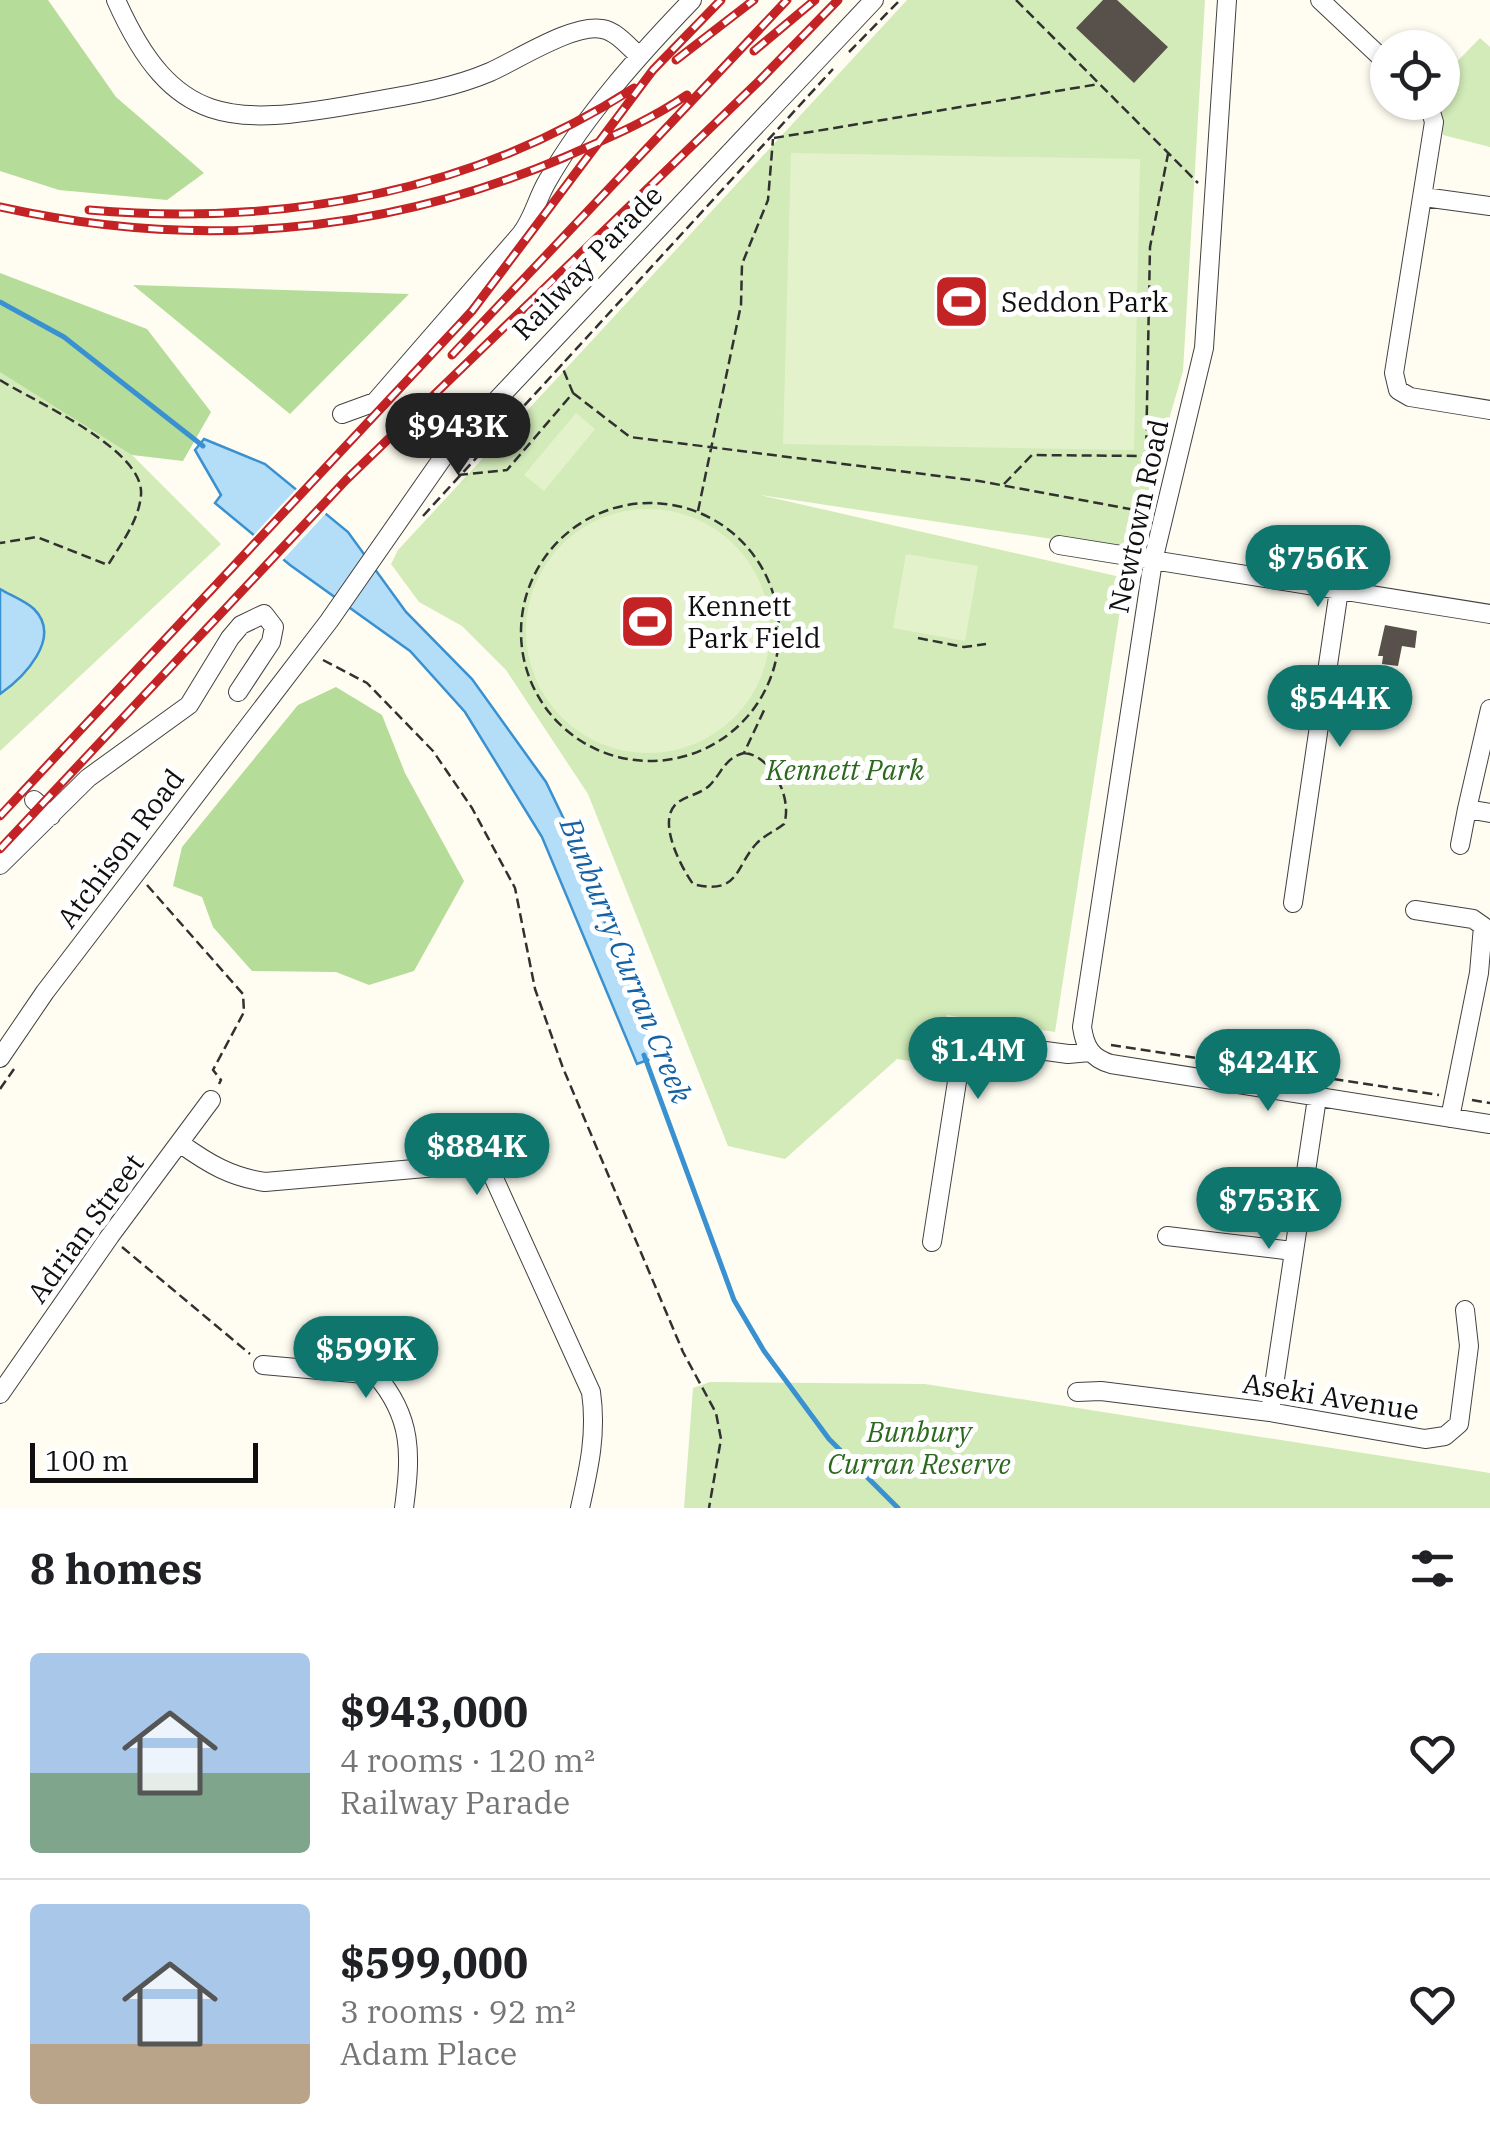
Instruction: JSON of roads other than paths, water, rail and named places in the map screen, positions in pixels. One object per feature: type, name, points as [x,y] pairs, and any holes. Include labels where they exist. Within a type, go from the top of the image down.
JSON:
[{"type":"street","points":[[116,0],[140,49],[164,80],[186,97],[238,117],[288,116],[432,91],[487,73],[590,28],[612,32],[638,55]]},
{"type":"street","points":[[342,414],[374,402],[521,234],[535,215],[546,182],[638,55],[692,0]]},
{"type":"street","name":"Railway Parade","points":[[288,674],[444,456],[874,0]]},
{"type":"street","name":"Newtown Road","points":[[1093,1046],[1082,1026],[1153,561],[1204,348],[1227,0]]},
{"type":"street","points":[[1320,0],[1370,47]]},
{"type":"street","points":[[1433,120],[1394,373],[1398,390],[1410,397],[1490,410]]},
{"type":"street","points":[[1424,197],[1490,206]]},
{"type":"street","points":[[1059,545],[1490,614]]},
{"type":"street","points":[[1293,903],[1340,590]]},
{"type":"street","points":[[0,865],[122,751],[189,705],[230,638],[241,626],[264,614],[274,628],[271,642],[238,692]]},
{"type":"street","points":[[260,660],[288,674]]},
{"type":"street","name":"Atchison Road","points":[[0,1058],[288,674]]},
{"type":"street","points":[[1460,845],[1490,710]]},
{"type":"street","points":[[34,800],[51,816]]},
{"type":"street","points":[[1467,809],[1490,813]]},
{"type":"street","points":[[1415,910],[1473,919],[1483,926],[1476,989],[1450,1118]]},
{"type":"street","points":[[932,1242],[961,1056],[968,1045],[979,1042],[1068,1054],[1093,1046],[1096,1060],[1110,1064],[1490,1124]]},
{"type":"street","points":[[1270,1412],[1317,1098]]},
{"type":"street","name":"Adrian Street","points":[[0,1394],[211,1100]]},
{"type":"street","name":"Adrian Street","points":[[181,1144],[214,1168],[239,1178],[265,1182],[478,1165],[492,1174],[591,1392],[595,1422],[592,1454],[580,1508]]},
{"type":"street","points":[[1167,1236],[1293,1251]]},
{"type":"street","name":"Aseki Avenue","points":[[1077,1392],[1101,1391],[1270,1412],[1426,1439],[1445,1436],[1458,1424],[1470,1346],[1465,1310]]},
{"type":"street","points":[[262,1365],[376,1374],[386,1386],[410,1439],[404,1508]]},
{"type":"water","points":[[204,439],[265,464],[348,532],[406,612],[472,679],[546,782],[572,836],[656,1057],[637,1064],[542,837],[465,712],[410,651],[290,565],[215,503],[221,495],[195,450]]},
{"type":"water","points":[[0,589],[34,609],[44,632],[29,668],[0,694]]},
{"type":"waterway","name":"Bunburry Curran Creek","points":[[0,302],[64,337],[203,446]]},
{"type":"waterway","name":"Bunburry Curran Creek","points":[[644,1055],[734,1300],[764,1351],[829,1439],[898,1508]]},
{"type":"railway","points":[[0,816],[472,311],[653,70],[721,0]]},
{"type":"railway","points":[[676,60],[754,0]]},
{"type":"railway","points":[[452,355],[787,0]]},
{"type":"railway","points":[[754,51],[815,0]]},
{"type":"railway","points":[[0,849],[346,480],[838,0]]},
{"type":"railway","points":[[89,210],[233,213],[303,207],[372,195],[440,178],[506,154],[571,125],[634,88]]},
{"type":"railway","points":[[0,207],[72,220],[216,231],[357,218],[427,204],[496,183],[612,136],[687,95]]},
{"type":"place","name":"Seddon Park","points":[[962,301]]},
{"type":"place","name":"Kennett Park Field","points":[[648,621]]},
{"type":"park label","name":"Kennett Park","points":[[845,769]]},
{"type":"park label","name":"Bunbury Curran Reserve","points":[[919,1447]]}]
